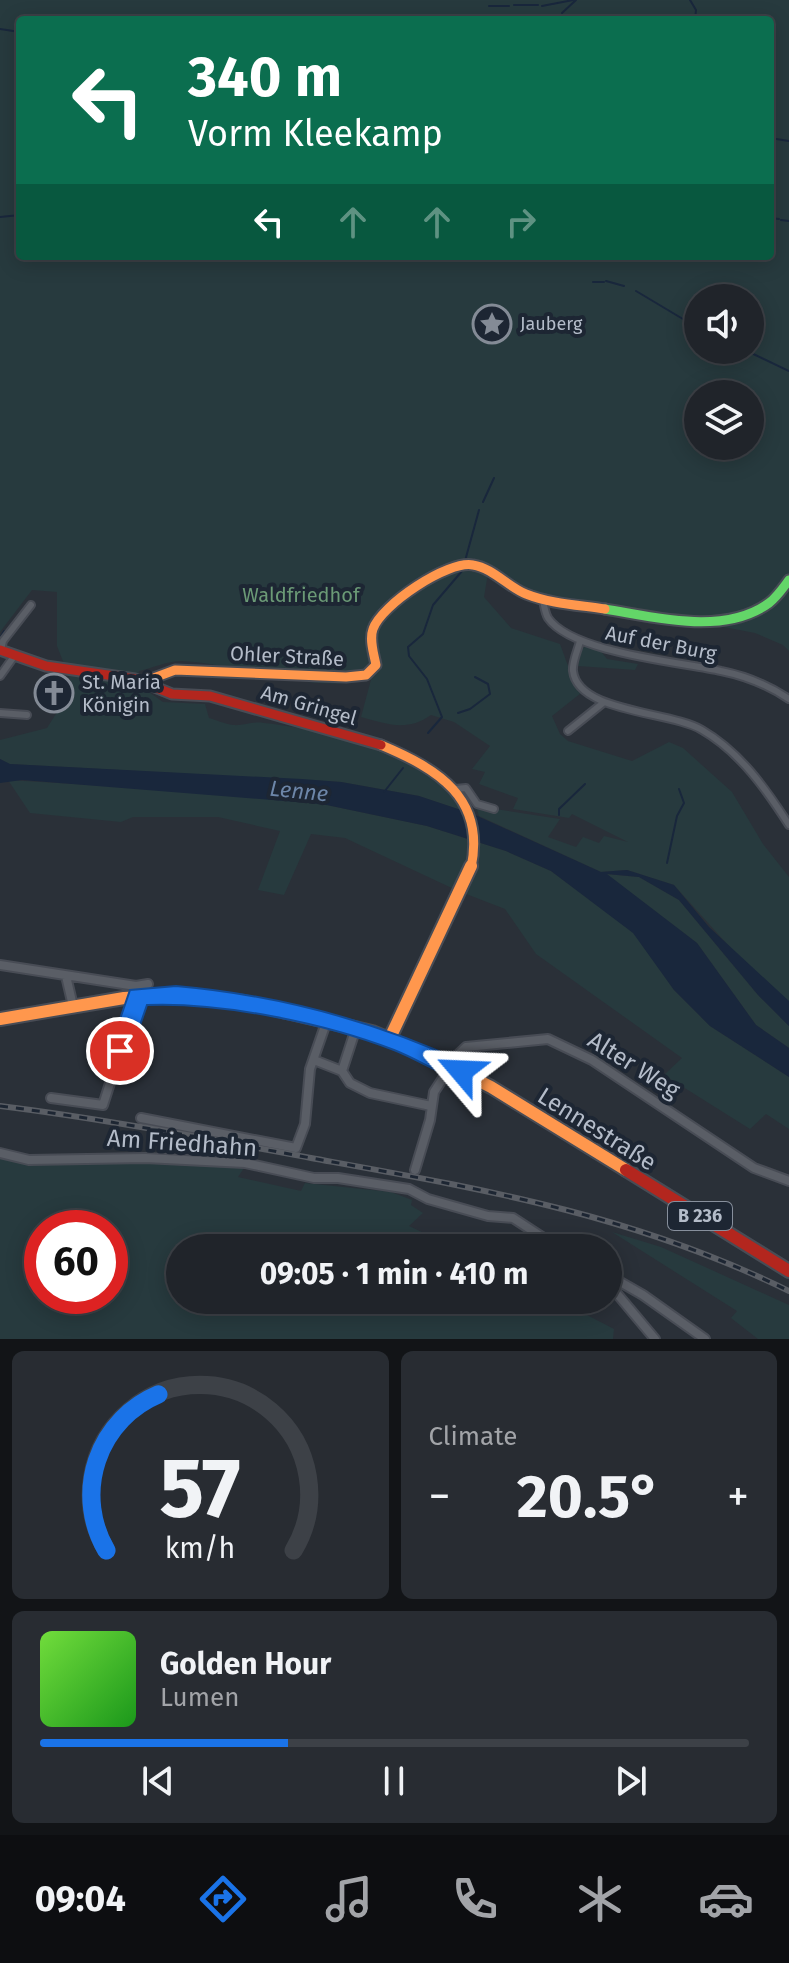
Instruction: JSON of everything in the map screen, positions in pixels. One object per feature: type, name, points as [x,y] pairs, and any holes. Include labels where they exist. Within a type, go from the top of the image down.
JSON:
[{"type":"street","name":"Ohler Straße","points":[[31,605],[3,641],[0,650],[46,666],[143,682],[161,672],[180,669],[363,676],[376,665],[369,635],[375,618],[436,573],[454,565],[482,567],[514,591],[543,600]]},
{"type":"street","points":[[543,600],[672,620],[709,621],[757,610],[768,604],[789,580]]},
{"type":"street","name":"Auf der Burg","points":[[543,600],[542,607],[548,616],[580,641],[616,652],[744,677],[770,687],[789,699]]},
{"type":"street","points":[[580,641],[573,671],[579,687],[603,703],[669,715],[710,735],[761,784],[789,825]]},
{"type":"street","points":[[0,676],[15,655]]},
{"type":"street","name":"Am Gringel","points":[[143,682],[167,693],[210,696],[366,739],[413,758],[458,793]]},
{"type":"street","points":[[568,731],[603,703]]},
{"type":"street","points":[[0,713],[27,715]]},
{"type":"street","points":[[390,1038],[472,867],[476,832],[458,793],[466,788],[477,804],[494,809]]},
{"type":"street","points":[[0,965],[136,986],[148,984]]},
{"type":"street","points":[[66,976],[73,1006]]},
{"type":"street","points":[[51,1098],[103,1105],[138,996]]},
{"type":"street","name":"Lennestraße","points":[[0,1019],[138,996],[217,998],[327,1020],[390,1038],[450,1065],[530,1111],[789,1271]]},
{"type":"street","points":[[141,1118],[296,1148],[308,1120],[306,1090],[314,1049],[327,1020]]},
{"type":"street","points":[[342,1071],[356,1028]]},
{"type":"street","name":"Alter Weg","points":[[450,1065],[466,1047],[548,1039],[592,1060],[727,1147],[754,1168],[789,1181]]},
{"type":"street","points":[[314,1060],[342,1071],[350,1083],[370,1093],[431,1106]]},
{"type":"street","points":[[415,1170],[430,1120],[434,1092],[450,1065]]},
{"type":"street","name":"Am Friedhahn","points":[[0,1153],[29,1160],[130,1158],[231,1162],[314,1178],[338,1178],[409,1189],[428,1199],[488,1216],[513,1218],[538,1234]]},
{"type":"street","points":[[622,1284],[705,1339]]},
{"type":"street","points":[[622,1300],[655,1339]]},
{"type":"green space","name":"Waldfriedhof","points":[[0,0],[789,0],[789,651],[783,645],[755,633],[604,604],[538,595],[489,567],[484,597],[511,628],[560,644],[581,693],[552,716],[560,734],[568,741],[632,761],[669,742],[683,748],[732,792],[763,844],[789,877],[789,1013],[674,885],[627,870],[601,872],[479,816],[476,806],[560,819],[548,837],[576,847],[583,837],[599,843],[604,836],[628,842],[572,814],[569,818],[513,809],[518,798],[479,784],[485,772],[472,769],[490,746],[454,722],[431,715],[414,723],[397,725],[361,717],[372,676],[330,684],[181,661],[139,671],[136,683],[163,702],[205,704],[209,718],[227,724],[288,726],[374,747],[427,773],[447,790],[461,810],[419,796],[341,782],[9,764],[0,759],[0,740],[47,728],[73,687],[57,646],[57,592],[32,590],[0,632]]},
{"type":"green space","points":[[582,648],[599,649],[607,659],[638,664],[635,670],[578,666]]},
{"type":"green space","points":[[8,780],[174,790],[322,804],[427,826],[506,851],[551,871],[634,933],[674,990],[710,1026],[789,1077],[789,1129],[766,1114],[750,1129],[664,1075],[682,1058],[536,954],[505,909],[456,890],[345,838],[311,834],[284,895],[258,890],[280,831],[218,817],[133,817],[121,822],[30,813]]},
{"type":"green space","points":[[606,874],[639,877],[679,900],[758,995],[789,1026],[789,1048],[756,1025],[697,943]]},
{"type":"green space","points":[[0,1156],[57,1164],[91,1160],[246,1165],[238,1177],[301,1191],[305,1183],[391,1192],[412,1200],[411,1205],[423,1213],[409,1226],[426,1234],[166,1234],[166,1314],[585,1314],[614,1329],[613,1339],[0,1339]]},
{"type":"green space","points":[[622,1235],[661,1247],[789,1305],[789,1339],[758,1339],[731,1318],[737,1311],[622,1238]]},
{"type":"water","name":"Lenne","points":[[0,759],[10,764],[341,782],[419,796],[473,814],[601,872],[627,870],[674,885],[709,927],[789,1001],[789,1026],[758,995],[679,900],[639,877],[607,874],[697,943],[756,1025],[789,1048],[789,1077],[710,1026],[674,990],[633,933],[551,871],[506,851],[427,826],[322,804],[22,780],[0,783]]},
{"type":"waterway","points":[[542,6],[573,0]]},
{"type":"waterway","points":[[562,13],[576,0]]},
{"type":"waterway","points":[[690,0],[696,10],[695,16]]},
{"type":"waterway","points":[[514,5],[538,5]]},
{"type":"waterway","points":[[489,6],[509,6]]},
{"type":"waterway","points":[[0,29],[16,31]]},
{"type":"waterway","points":[[774,139],[789,141]]},
{"type":"waterway","points":[[0,217],[16,215]]},
{"type":"waterway","points":[[774,218],[779,219]]},
{"type":"waterway","points":[[781,220],[789,221]]},
{"type":"waterway","points":[[606,281],[624,286]]},
{"type":"waterway","points":[[593,282],[604,282]]},
{"type":"waterway","points":[[636,291],[684,320]]},
{"type":"waterway","points":[[764,359],[789,371]]},
{"type":"waterway","points":[[483,502],[494,478]]},
{"type":"waterway","points":[[465,561],[479,510]]},
{"type":"waterway","points":[[428,733],[442,717],[427,679],[409,656],[408,647],[423,634],[433,605],[462,571]]},
{"type":"waterway","points":[[0,638],[4,631]]},
{"type":"waterway","points":[[458,713],[470,709],[490,694],[488,684],[475,677]]},
{"type":"waterway","points":[[384,792],[403,768]]},
{"type":"waterway","points":[[559,815],[559,809],[585,784]]},
{"type":"waterway","points":[[667,863],[677,816],[684,803],[679,789]]},
{"type":"railway","points":[[0,1106],[195,1137],[496,1193],[614,1223],[672,1242],[789,1291]]},
{"type":"traffic: fast","points":[[605,609],[689,620],[733,618],[752,613],[769,603],[789,580]]},
{"type":"traffic: slow","points":[[143,682],[175,670],[346,677],[366,675],[376,665],[371,636],[380,618],[426,580],[460,564],[484,568],[517,590],[540,599],[605,609]]},
{"type":"traffic: slow","points":[[381,745],[420,763],[452,788],[464,803],[471,820],[474,841],[467,880],[390,1038]]},
{"type":"traffic: slow","points":[[0,1019],[124,998],[176,995],[244,1002],[372,1032],[434,1058],[491,1087],[626,1170]]},
{"type":"traffic: jam","points":[[0,650],[46,666],[135,679],[172,694],[210,696],[381,745]]},
{"type":"traffic: jam","points":[[626,1170],[789,1271]]},
{"type":"place","name":"Jauberg","points":[[492,324]]},
{"type":"place","name":"St. Maria Königin","points":[[54,693]]},
{"type":"route","points":[[120,1051],[138,996],[176,995],[231,1000],[356,1028],[390,1038],[461,1071]]}]
